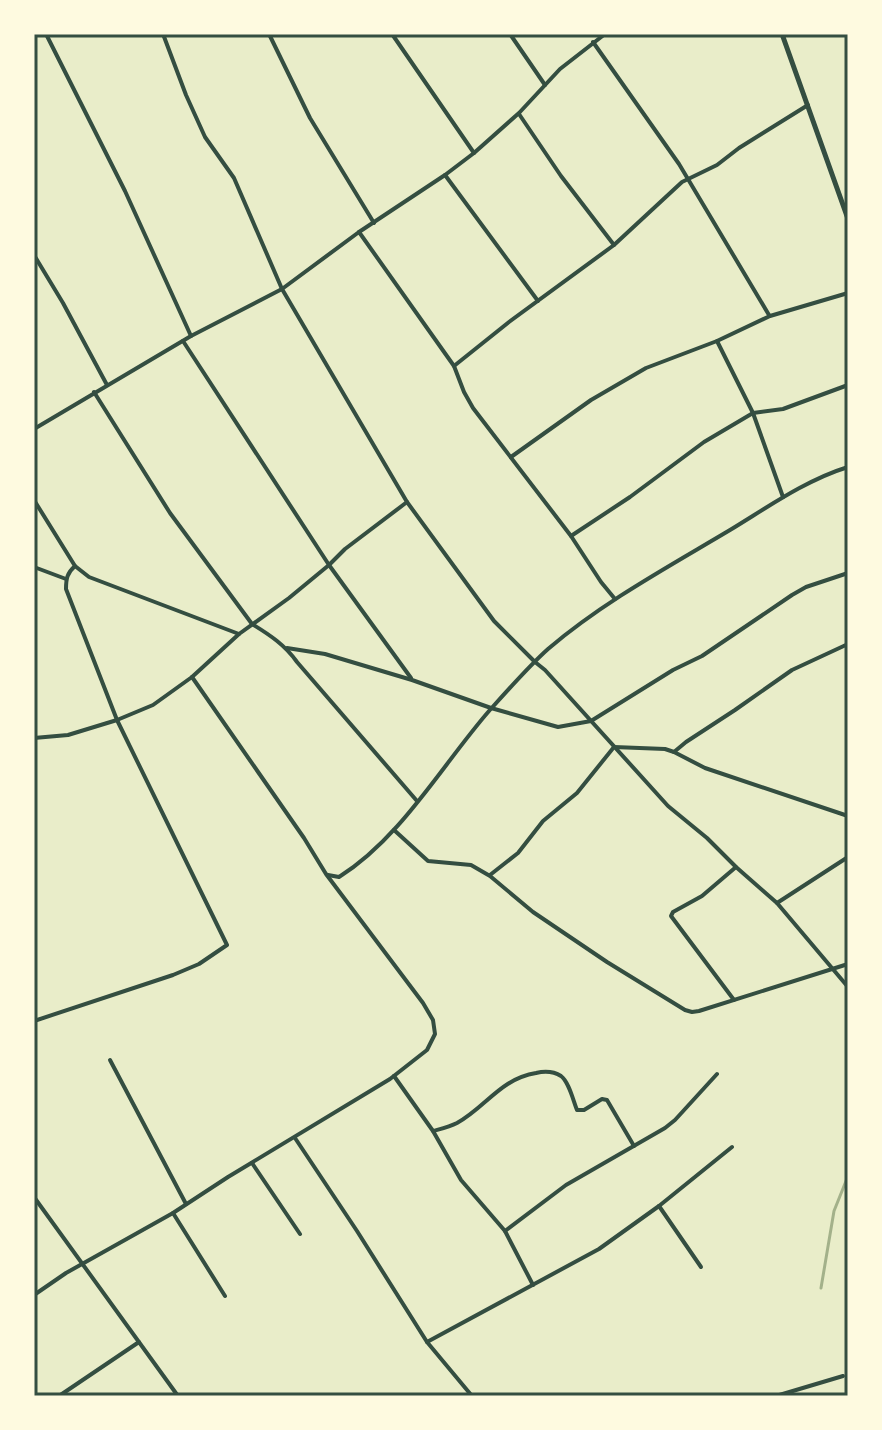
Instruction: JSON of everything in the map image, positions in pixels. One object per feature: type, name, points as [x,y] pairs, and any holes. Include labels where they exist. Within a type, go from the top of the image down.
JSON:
[{"type":"street","points":[[46,34],[125,191],[191,336]]},
{"type":"street","points":[[163,34],[205,137],[234,178],[282,289],[407,502],[494,621],[545,670],[668,806],[777,903],[848,987]]},
{"type":"street","points":[[269,34],[310,118],[374,223]]},
{"type":"street","points":[[392,34],[474,153]]},
{"type":"street","points":[[510,34],[545,85]]},
{"type":"street","points":[[34,429],[191,336],[282,289],[474,153],[519,113],[567,62],[605,34]]},
{"type":"street","points":[[782,34],[848,219]]},
{"type":"street","points":[[593,42],[688,179],[770,316]]},
{"type":"street","points":[[454,366],[614,245],[682,182],[717,165],[808,105]]},
{"type":"street","points":[[519,113],[561,176],[614,245]]},
{"type":"street","points":[[445,175],[538,301]]},
{"type":"street","points":[[359,232],[454,366],[473,408],[615,599]]},
{"type":"street","points":[[34,255],[107,385]]},
{"type":"street","points":[[511,457],[591,400],[646,368],[717,341],[770,316],[848,293]]},
{"type":"street","points":[[183,341],[329,565],[412,680]]},
{"type":"street","points":[[717,341],[753,413],[783,497]]},
{"type":"street","points":[[571,536],[704,442],[753,413],[783,409],[848,385]]},
{"type":"street","points":[[94,392],[170,513],[252,624],[287,648],[417,801]]},
{"type":"street","points":[[326,874],[339,877],[349,871],[394,830],[491,708],[548,649],[615,599],[783,497],[848,467]]},
{"type":"street","points":[[34,500],[75,566],[89,577],[239,634]]},
{"type":"street","points":[[34,738],[68,735],[153,705],[192,677],[239,634],[289,598],[345,549],[407,502]]},
{"type":"street","points":[[34,1021],[173,975],[199,964],[227,945],[117,720],[66,589],[69,571],[75,566]]},
{"type":"street","points":[[34,567],[66,579]]},
{"type":"street","points":[[287,648],[325,654],[558,727],[591,721],[673,670],[702,656],[792,595],[848,573]]},
{"type":"street","points":[[674,752],[792,670],[848,644]]},
{"type":"street","points":[[34,1295],[394,1076],[427,1050],[435,1034],[433,1020],[423,1003],[326,874],[192,677]]},
{"type":"street","points":[[614,747],[665,749],[705,768],[848,816]]},
{"type":"street","points":[[490,876],[518,853],[543,821],[577,793],[614,747]]},
{"type":"street","points":[[394,830],[428,861],[471,865],[490,876],[533,912],[685,1010],[692,1012],[848,964]]},
{"type":"street","points":[[777,903],[848,857]]},
{"type":"street","points":[[734,1000],[671,916],[702,896],[736,867]]},
{"type":"street","points":[[110,1060],[186,1204]]},
{"type":"street","points":[[433,1131],[458,1122],[512,1081],[548,1071],[564,1079],[577,1110],[584,1110],[602,1099],[607,1100],[634,1146]]},
{"type":"street","points":[[505,1231],[566,1185],[665,1128],[717,1074]]},
{"type":"street","points":[[394,1076],[433,1131],[461,1180],[505,1231],[533,1285]]},
{"type":"street","points":[[294,1137],[427,1342],[472,1396]]},
{"type":"street","points":[[427,1342],[599,1249],[732,1147]]},
{"type":"street","points":[[252,1163],[300,1234]]},
{"type":"street","points":[[34,1197],[178,1396]]},
{"type":"street","points":[[659,1206],[701,1267]]},
{"type":"street","points":[[173,1213],[225,1296]]},
{"type":"street","points":[[59,1396],[139,1342]]},
{"type":"street","points":[[776,1396],[843,1376]]},
{"type":"waterway","points":[[821,1288],[834,1211],[848,1176]]}]
